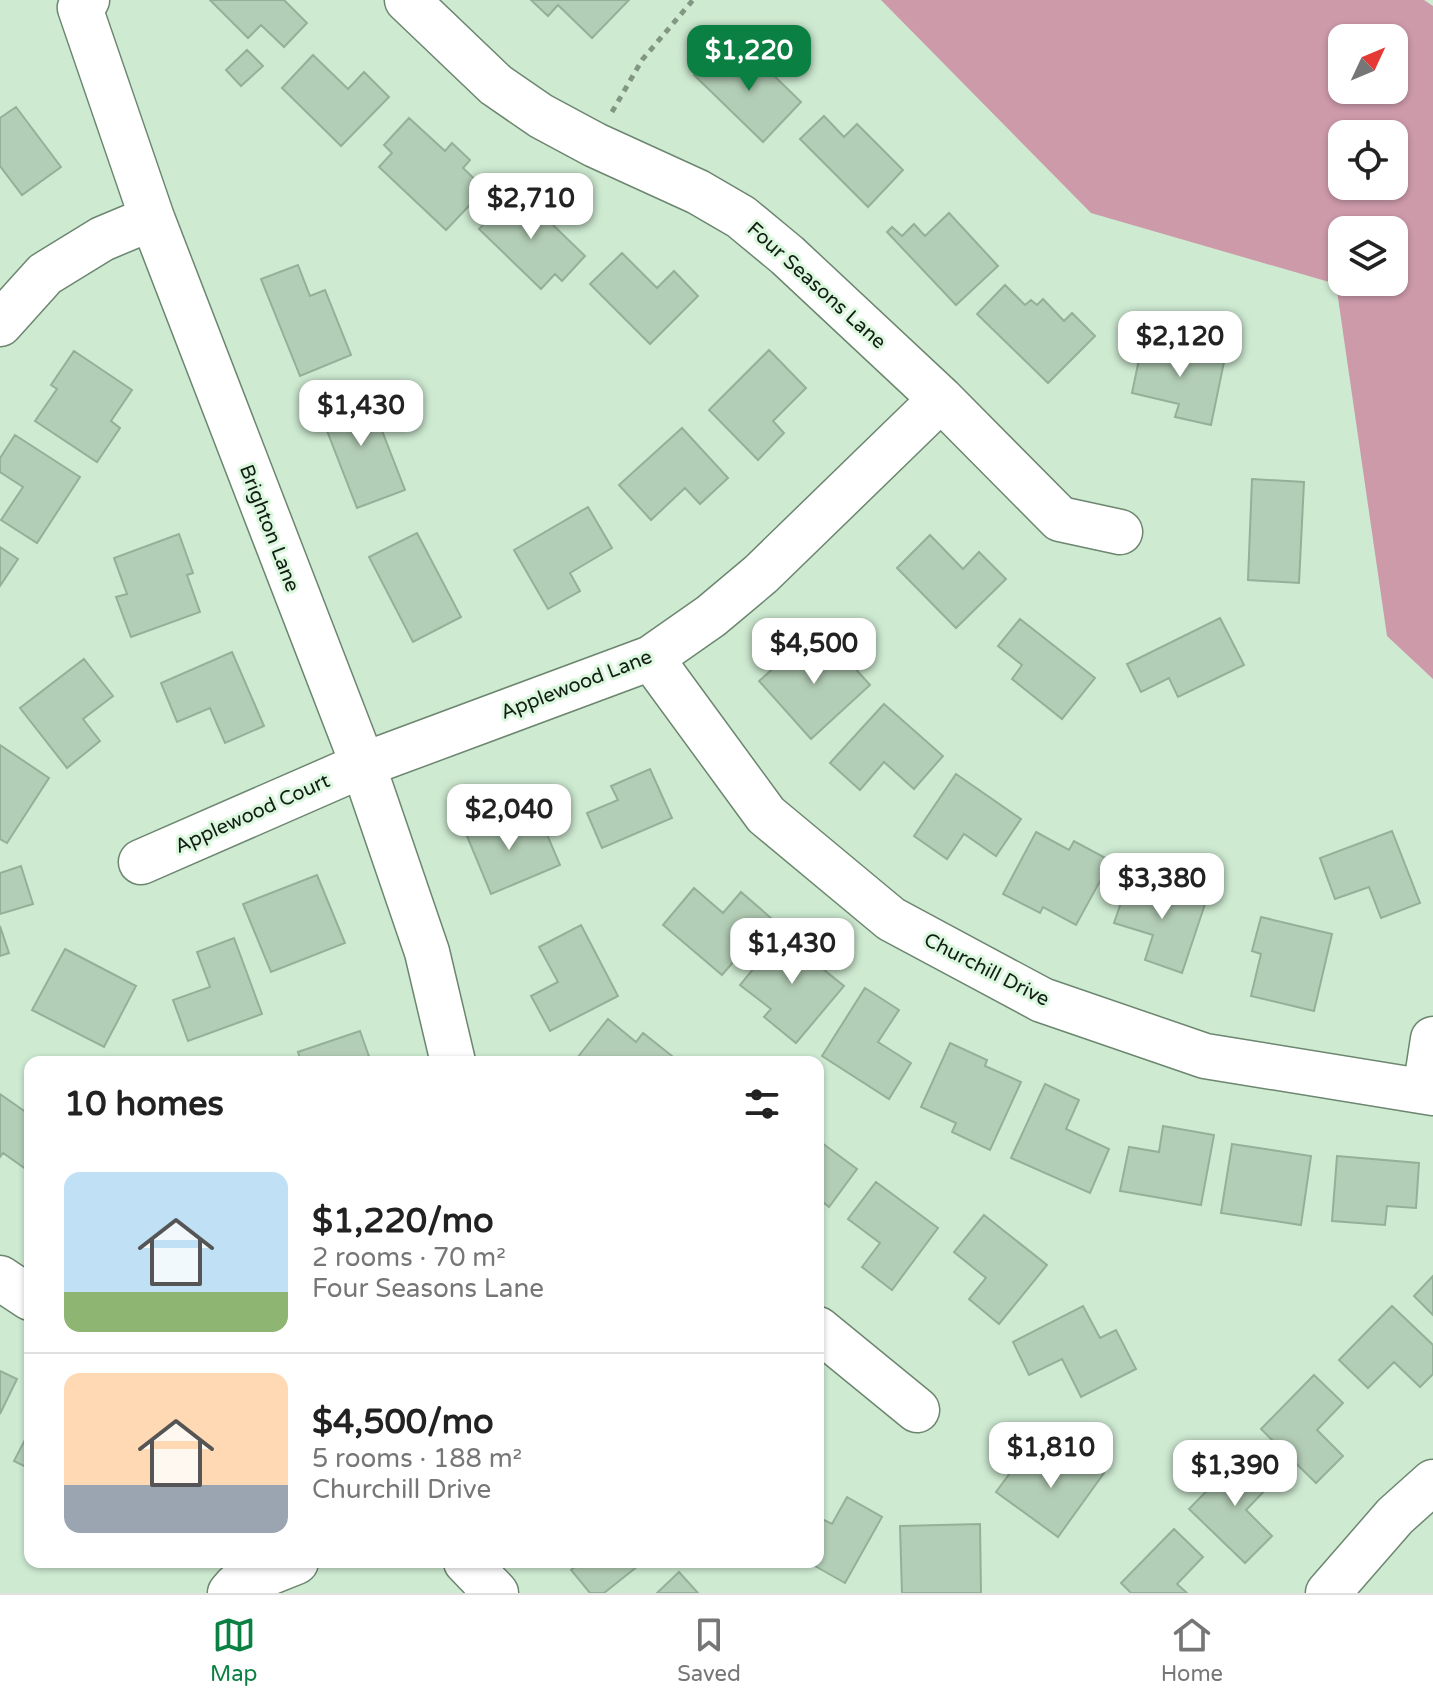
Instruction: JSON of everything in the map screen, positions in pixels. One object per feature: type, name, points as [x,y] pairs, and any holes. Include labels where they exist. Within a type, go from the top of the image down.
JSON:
[{"type":"street","name":"Brighton Lane","points":[[87,0],[80,8],[152,218],[363,765],[427,952],[452,1056]]},
{"type":"street","name":"Four Seasons Lane","points":[[407,0],[496,85],[541,116],[595,145],[698,192],[741,217],[787,255],[941,399],[1060,519],[1120,532]]},
{"type":"street","points":[[0,324],[45,274],[102,239],[152,218]]},
{"type":"street","name":"Applewood Lane","points":[[363,765],[651,658],[711,616],[761,574],[941,399]]},
{"type":"street","name":"Churchill Drive","points":[[651,658],[766,815],[891,919],[1042,1000],[1205,1056],[1429,1092]]},
{"type":"street","name":"Applewood Court","points":[[141,862],[363,765]]},
{"type":"street","points":[[1429,1092],[1433,1039]]},
{"type":"street","points":[[0,1278],[24,1294]]},
{"type":"street","points":[[824,1334],[917,1410]]},
{"type":"street","points":[[1328,1593],[1395,1516],[1433,1482]]},
{"type":"street","points":[[230,1593],[236,1586],[281,1568]]},
{"type":"street","points":[[299,1593],[303,1568]]},
{"type":"street","points":[[472,1568],[496,1593]]},
{"type":"path","points":[[595,145],[642,60],[693,0]]},
{"type":"shaded area","points":[[881,0],[1424,0],[1433,6],[1433,679],[1387,636],[1338,296],[1408,296],[1408,216],[1328,216],[1328,282],[1091,213]]},
{"type":"building","points":[[210,0],[284,0],[307,23],[284,47],[261,25],[248,38]]},
{"type":"building","points":[[531,0],[629,0],[592,38],[558,5],[548,16]]},
{"type":"building","points":[[720,48],[742,70],[754,56],[801,102],[763,142],[694,75]]},
{"type":"building","points":[[247,50],[263,66],[241,86],[226,70]]},
{"type":"building","points":[[313,55],[348,89],[364,72],[389,97],[341,146],[282,88]]},
{"type":"building","points":[[16,107],[61,167],[22,195],[0,166],[0,118]]},
{"type":"building","points":[[824,116],[844,137],[857,124],[903,170],[868,207],[800,139]]},
{"type":"building","points":[[409,118],[445,151],[452,143],[470,160],[463,168],[485,189],[446,230],[379,167],[392,153],[384,145]]},
{"type":"building","points":[[517,190],[585,256],[562,281],[555,274],[541,289],[479,229]]},
{"type":"building","points":[[949,213],[998,266],[956,305],[887,232],[892,227],[902,236],[914,224],[925,236]]},
{"type":"building","points":[[622,253],[657,288],[674,271],[698,296],[650,344],[590,284]]},
{"type":"building","points":[[298,265],[310,296],[325,290],[351,355],[300,376],[261,279]]},
{"type":"building","points":[[1005,285],[1025,305],[1031,300],[1037,305],[1043,299],[1064,321],[1072,313],[1095,336],[1048,383],[977,314]]},
{"type":"building","points":[[1143,340],[1225,357],[1211,425],[1175,417],[1179,404],[1132,393]]},
{"type":"building","points":[[769,350],[806,388],[773,421],[784,433],[758,460],[709,410]]},
{"type":"building","points":[[74,351],[132,390],[111,421],[120,428],[97,462],[35,421],[57,389],[51,385]]},
{"type":"building","points":[[365,387],[405,490],[357,508],[317,405]]},
{"type":"building","points":[[682,428],[728,478],[700,504],[685,488],[651,520],[619,485]]},
{"type":"building","points":[[15,435],[80,477],[37,543],[1,520],[23,487],[0,472],[0,458]]},
{"type":"building","points":[[1252,479],[1304,482],[1299,583],[1248,580]]},
{"type":"building","points":[[588,507],[612,548],[570,573],[580,591],[548,609],[514,550]]},
{"type":"building","points":[[417,533],[461,617],[413,642],[369,557]]},
{"type":"building","points":[[179,534],[193,573],[187,575],[200,612],[131,637],[116,597],[127,594],[114,558]]},
{"type":"building","points":[[930,535],[963,569],[979,552],[1006,579],[956,628],[897,568]]},
{"type":"building","points":[[0,547],[18,559],[0,586]]},
{"type":"building","points":[[1220,618],[1244,665],[1178,697],[1169,678],[1141,692],[1127,664]]},
{"type":"building","points":[[1020,619],[1095,678],[1062,719],[1012,679],[1022,665],[998,646]]},
{"type":"building","points":[[812,634],[837,662],[844,656],[870,685],[811,739],[759,681]]},
{"type":"building","points":[[232,652],[264,726],[225,743],[210,708],[177,722],[161,683]]},
{"type":"building","points":[[84,659],[113,696],[83,719],[100,741],[67,768],[20,708]]},
{"type":"building","points":[[884,704],[943,756],[914,789],[884,762],[860,790],[830,763]]},
{"type":"building","points":[[0,745],[49,778],[7,843],[0,839]]},
{"type":"building","points":[[650,769],[672,818],[602,848],[587,813],[618,800],[611,786]]},
{"type":"building","points":[[956,774],[1021,819],[996,856],[964,834],[947,859],[914,836]]},
{"type":"building","points":[[496,810],[509,839],[543,825],[560,865],[491,894],[462,824]]},
{"type":"building","points":[[1392,831],[1420,903],[1381,918],[1369,887],[1335,899],[1320,858]]},
{"type":"building","points":[[1036,832],[1069,850],[1074,841],[1111,861],[1076,925],[1043,907],[1040,913],[1003,894]]},
{"type":"building","points":[[21,866],[33,904],[0,914],[0,873]]},
{"type":"building","points":[[317,875],[345,943],[271,972],[243,904]]},
{"type":"building","points":[[1130,876],[1206,901],[1182,973],[1145,960],[1153,935],[1114,923]]},
{"type":"building","points":[[694,888],[723,913],[741,892],[771,918],[722,975],[663,925]]},
{"type":"building","points":[[1261,917],[1332,934],[1314,1011],[1251,996],[1261,954],[1252,951]]},
{"type":"building","points":[[581,925],[618,996],[550,1031],[531,996],[558,982],[539,947]]},
{"type":"building","points":[[0,926],[9,953],[0,956]]},
{"type":"building","points":[[785,930],[817,956],[813,961],[844,986],[796,1043],[764,1017],[771,1009],[740,985]]},
{"type":"building","points":[[234,938],[262,1014],[188,1041],[173,1000],[210,987],[197,952]]},
{"type":"building","points":[[65,949],[136,986],[104,1047],[32,1010]]},
{"type":"building","points":[[865,988],[899,1010],[878,1042],[911,1063],[889,1099],[822,1056]]},
{"type":"building","points":[[608,1019],[636,1042],[643,1033],[672,1056],[579,1056]]},
{"type":"building","points":[[360,1031],[369,1056],[299,1056],[298,1052]]},
{"type":"building","points":[[950,1043],[987,1060],[985,1066],[1021,1082],[990,1150],[952,1132],[956,1123],[921,1107]]},
{"type":"building","points":[[1045,1084],[1079,1100],[1066,1129],[1109,1149],[1090,1193],[1011,1158]]},
{"type":"building","points":[[0,1094],[24,1111],[24,1168],[3,1153],[0,1157]]},
{"type":"building","points":[[1163,1126],[1214,1135],[1201,1205],[1120,1191],[1129,1147],[1159,1152]]},
{"type":"building","points":[[824,1144],[857,1169],[829,1207],[824,1203]]},
{"type":"building","points":[[1232,1144],[1311,1156],[1301,1225],[1221,1213]]},
{"type":"building","points":[[1337,1156],[1419,1163],[1416,1208],[1387,1206],[1385,1225],[1332,1221]]},
{"type":"building","points":[[876,1182],[938,1228],[892,1290],[862,1267],[880,1243],[848,1219]]},
{"type":"building","points":[[984,1215],[1047,1265],[999,1324],[969,1299],[986,1278],[954,1252]]},
{"type":"building","points":[[1433,1276],[1433,1315],[1414,1296]]},
{"type":"building","points":[[1083,1306],[1100,1338],[1116,1330],[1136,1369],[1081,1397],[1062,1359],[1029,1375],[1013,1342]]},
{"type":"building","points":[[1392,1306],[1433,1345],[1433,1374],[1420,1387],[1394,1362],[1368,1388],[1339,1360]]},
{"type":"building","points":[[0,1371],[17,1379],[0,1414]]},
{"type":"building","points":[[1314,1375],[1343,1403],[1317,1430],[1343,1456],[1316,1483],[1261,1429]]},
{"type":"building","points":[[24,1442],[24,1466],[14,1461]]},
{"type":"building","points":[[1067,1447],[1104,1473],[1058,1537],[996,1492],[1021,1458],[1046,1476]]},
{"type":"building","points":[[1243,1454],[1272,1483],[1246,1510],[1272,1536],[1245,1563],[1189,1509]]},
{"type":"building","points":[[847,1497],[882,1517],[845,1583],[819,1568],[824,1568],[824,1520],[832,1524]]},
{"type":"building","points":[[980,1524],[981,1593],[902,1593],[900,1526]]},
{"type":"building","points":[[1174,1529],[1203,1557],[1177,1584],[1187,1593],[1131,1593],[1121,1583]]},
{"type":"building","points":[[635,1568],[604,1593],[590,1593],[571,1570]]},
{"type":"building","points":[[679,1572],[698,1593],[657,1593]]}]
